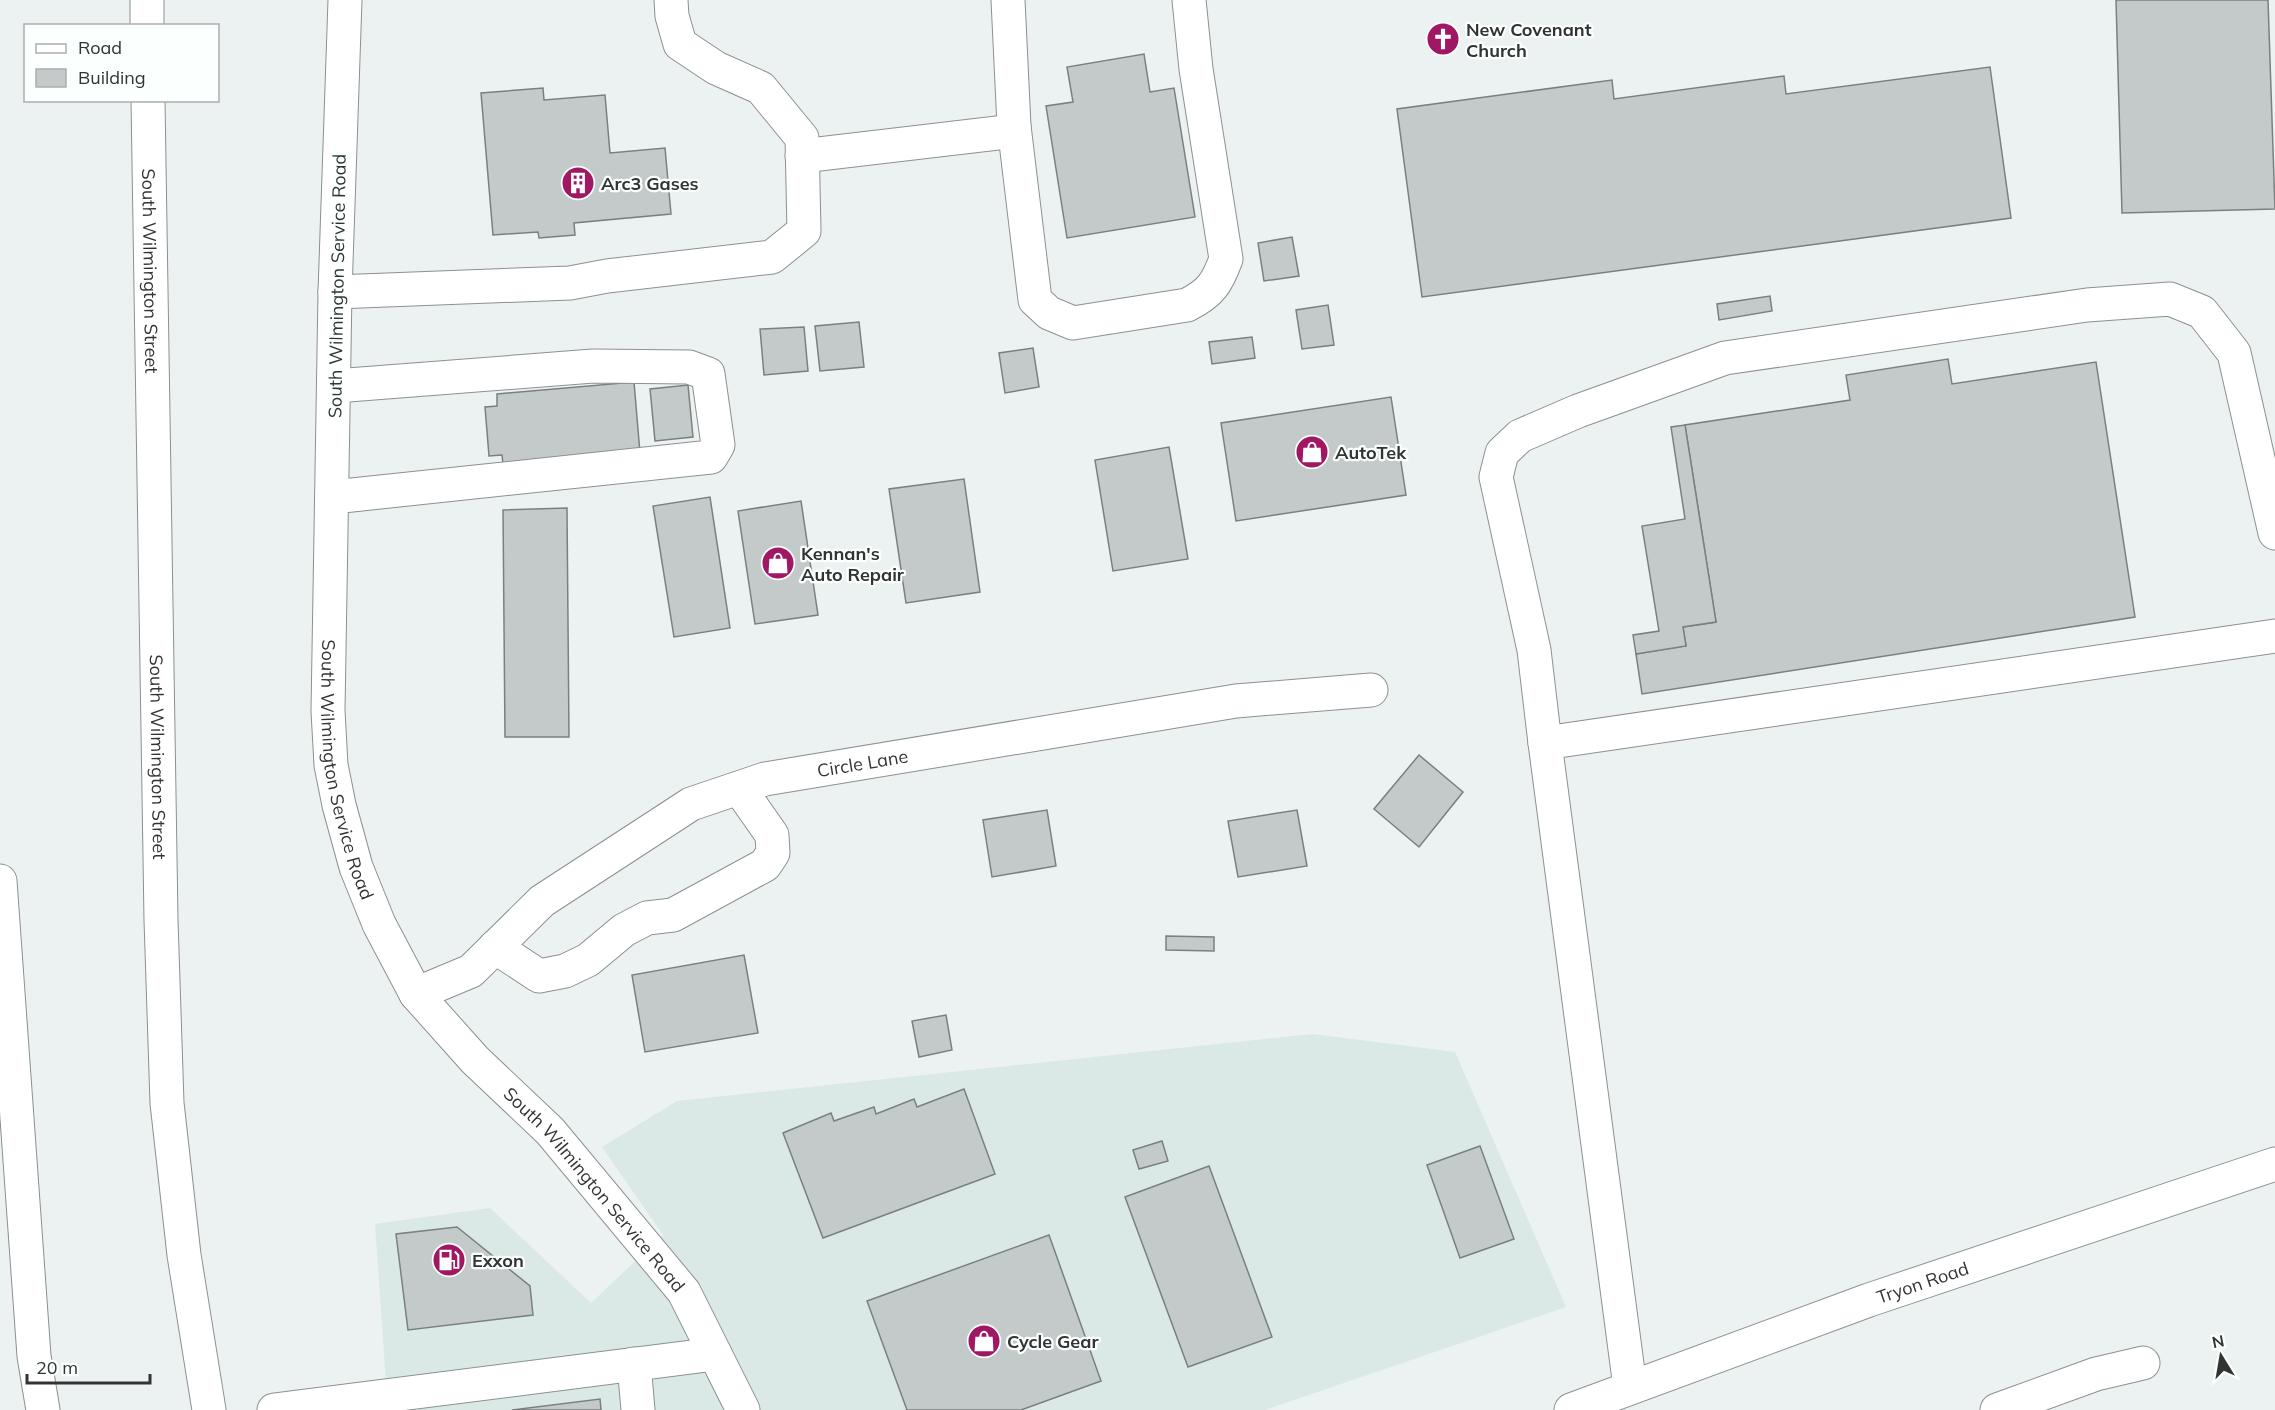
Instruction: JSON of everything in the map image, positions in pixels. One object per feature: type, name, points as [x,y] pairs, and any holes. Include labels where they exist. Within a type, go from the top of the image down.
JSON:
[{"type":"main road","points":[[147,0],[147,24]]},
{"type":"main road","name":"South Wilmington Service Road","points":[[345,0],[335,292],[328,711],[331,765],[356,867],[379,924],[416,994],[475,1060],[549,1131],[684,1292],[743,1410]]},
{"type":"main road","points":[[335,292],[570,283],[607,276],[772,257],[804,231],[802,138],[761,88],[716,68],[680,44],[672,16],[671,0]]},
{"type":"main road","points":[[1008,0],[1014,126],[1035,300],[1049,313],[1073,323],[1187,305],[1204,296],[1219,279],[1226,259],[1196,69],[1189,0]]},
{"type":"main road","name":"South Wilmington Street","points":[[148,102],[161,896],[167,1103],[184,1255],[209,1410]]},
{"type":"main road","points":[[802,156],[1006,132],[1014,126]]},
{"type":"main road","points":[[1630,1387],[1534,650],[1496,477],[1502,453],[1520,436],[1578,411],[1725,358],[2087,304],[2170,299],[2202,312],[2234,354],[2275,533]]},
{"type":"main road","points":[[333,497],[711,457],[718,445],[708,374],[689,367],[594,366],[335,387]]},
{"type":"main road","points":[[1545,743],[2275,636]]},
{"type":"main road","name":"Circle Lane","points":[[416,994],[471,971],[542,901],[691,804],[765,779],[1236,700],[1371,690]]},
{"type":"main road","points":[[495,947],[539,976],[565,971],[588,960],[624,930],[646,918],[673,915],[765,866],[773,854],[772,835],[739,788]]},
{"type":"main road","points":[[0,881],[34,1356],[42,1410]]},
{"type":"main road","name":"Tryon Road","points":[[1571,1410],[1869,1300],[2275,1164]]},
{"type":"main road","points":[[274,1410],[403,1402],[634,1364],[715,1354]]},
{"type":"main road","points":[[1997,1410],[2096,1374],[2143,1363]]},
{"type":"main road","points":[[634,1364],[638,1410]]},
{"type":"shaded area","points":[[1313,1034],[1455,1052],[1566,1307],[1265,1410],[388,1410],[375,1224],[490,1208],[591,1303],[663,1235],[602,1147],[677,1101]]},
{"type":"building","points":[[2116,0],[2268,0],[2275,209],[2122,213]]},
{"type":"building","points":[[1144,54],[1150,92],[1174,88],[1195,217],[1067,238],[1046,106],[1073,102],[1067,67]]},
{"type":"building","points":[[1990,67],[2011,218],[1422,297],[1397,109],[1612,80],[1614,99],[1784,76],[1786,94]]},
{"type":"building","name":"Arc3 Gases","points":[[543,88],[544,100],[605,95],[610,153],[665,148],[671,214],[574,223],[575,235],[539,238],[538,232],[493,235],[481,93]]},
{"type":"building","points":[[1292,237],[1299,276],[1264,281],[1258,243]]},
{"type":"building","points":[[1770,296],[1772,311],[1719,320],[1717,304]]},
{"type":"building","points":[[1328,305],[1334,345],[1302,349],[1296,310]]},
{"type":"building","points":[[859,322],[864,367],[820,371],[815,326]]},
{"type":"building","points":[[804,327],[808,371],[764,375],[760,329]]},
{"type":"building","points":[[1252,337],[1255,358],[1212,364],[1209,342]]},
{"type":"building","points":[[1033,348],[1039,387],[1005,393],[999,353]]},
{"type":"building","points":[[1948,359],[1952,384],[2096,362],[2135,617],[1642,694],[1636,654],[1686,646],[1683,627],[1716,622],[1685,425],[1850,400],[1846,375]]},
{"type":"building","points":[[634,382],[640,453],[503,464],[502,455],[489,456],[485,407],[497,406],[497,394]]},
{"type":"building","points":[[688,385],[693,437],[655,441],[650,389]]},
{"type":"building","name":"AutoTek","points":[[1391,397],[1406,495],[1236,521],[1221,423]]},
{"type":"building","points":[[1685,425],[1716,622],[1683,627],[1686,646],[1636,654],[1633,635],[1659,631],[1642,526],[1685,519],[1671,427]]},
{"type":"building","points":[[1169,447],[1188,559],[1113,571],[1095,460]]},
{"type":"building","points":[[964,479],[980,592],[906,603],[889,489]]},
{"type":"building","points":[[710,497],[730,628],[674,637],[653,506]]},
{"type":"building","name":"Kennan's Auto Repair","points":[[801,501],[818,615],[755,624],[738,511]]},
{"type":"building","points":[[567,508],[569,737],[505,737],[503,510]]},
{"type":"building","points":[[1419,755],[1463,792],[1419,847],[1374,809]]},
{"type":"building","points":[[1047,810],[1056,866],[992,877],[983,820]]},
{"type":"building","points":[[1297,810],[1307,866],[1238,877],[1228,821]]},
{"type":"building","points":[[1166,936],[1214,937],[1214,951],[1166,950]]},
{"type":"building","points":[[744,955],[758,1033],[645,1052],[632,975]]},
{"type":"building","points":[[946,1015],[952,1050],[919,1057],[912,1021]]},
{"type":"building","points":[[964,1089],[995,1174],[823,1238],[783,1133],[831,1113],[834,1121],[874,1107],[876,1114],[914,1099],[917,1107]]},
{"type":"building","points":[[1162,1141],[1168,1161],[1139,1169],[1133,1150]]},
{"type":"building","points":[[1480,1146],[1514,1239],[1460,1258],[1427,1165]]},
{"type":"building","points":[[1209,1166],[1272,1337],[1188,1367],[1125,1197]]},
{"type":"building","name":"Exxon","points":[[457,1227],[530,1286],[533,1315],[408,1330],[396,1234]]},
{"type":"building","name":"Cycle Gear","points":[[1049,1235],[1101,1381],[1021,1410],[907,1410],[867,1301]]},
{"type":"building","points":[[600,1399],[601,1410],[512,1410]]},
{"type":"place","name":"New Covenant Church","points":[[1443,39]]},
{"type":"place","name":"Arc3 Gases","points":[[578,183]]},
{"type":"place","name":"AutoTek","points":[[1312,452]]},
{"type":"place","name":"Kennan's Auto Repair","points":[[778,563]]},
{"type":"place","name":"Exxon","points":[[449,1260]]},
{"type":"place","name":"Cycle Gear","points":[[984,1341]]}]
